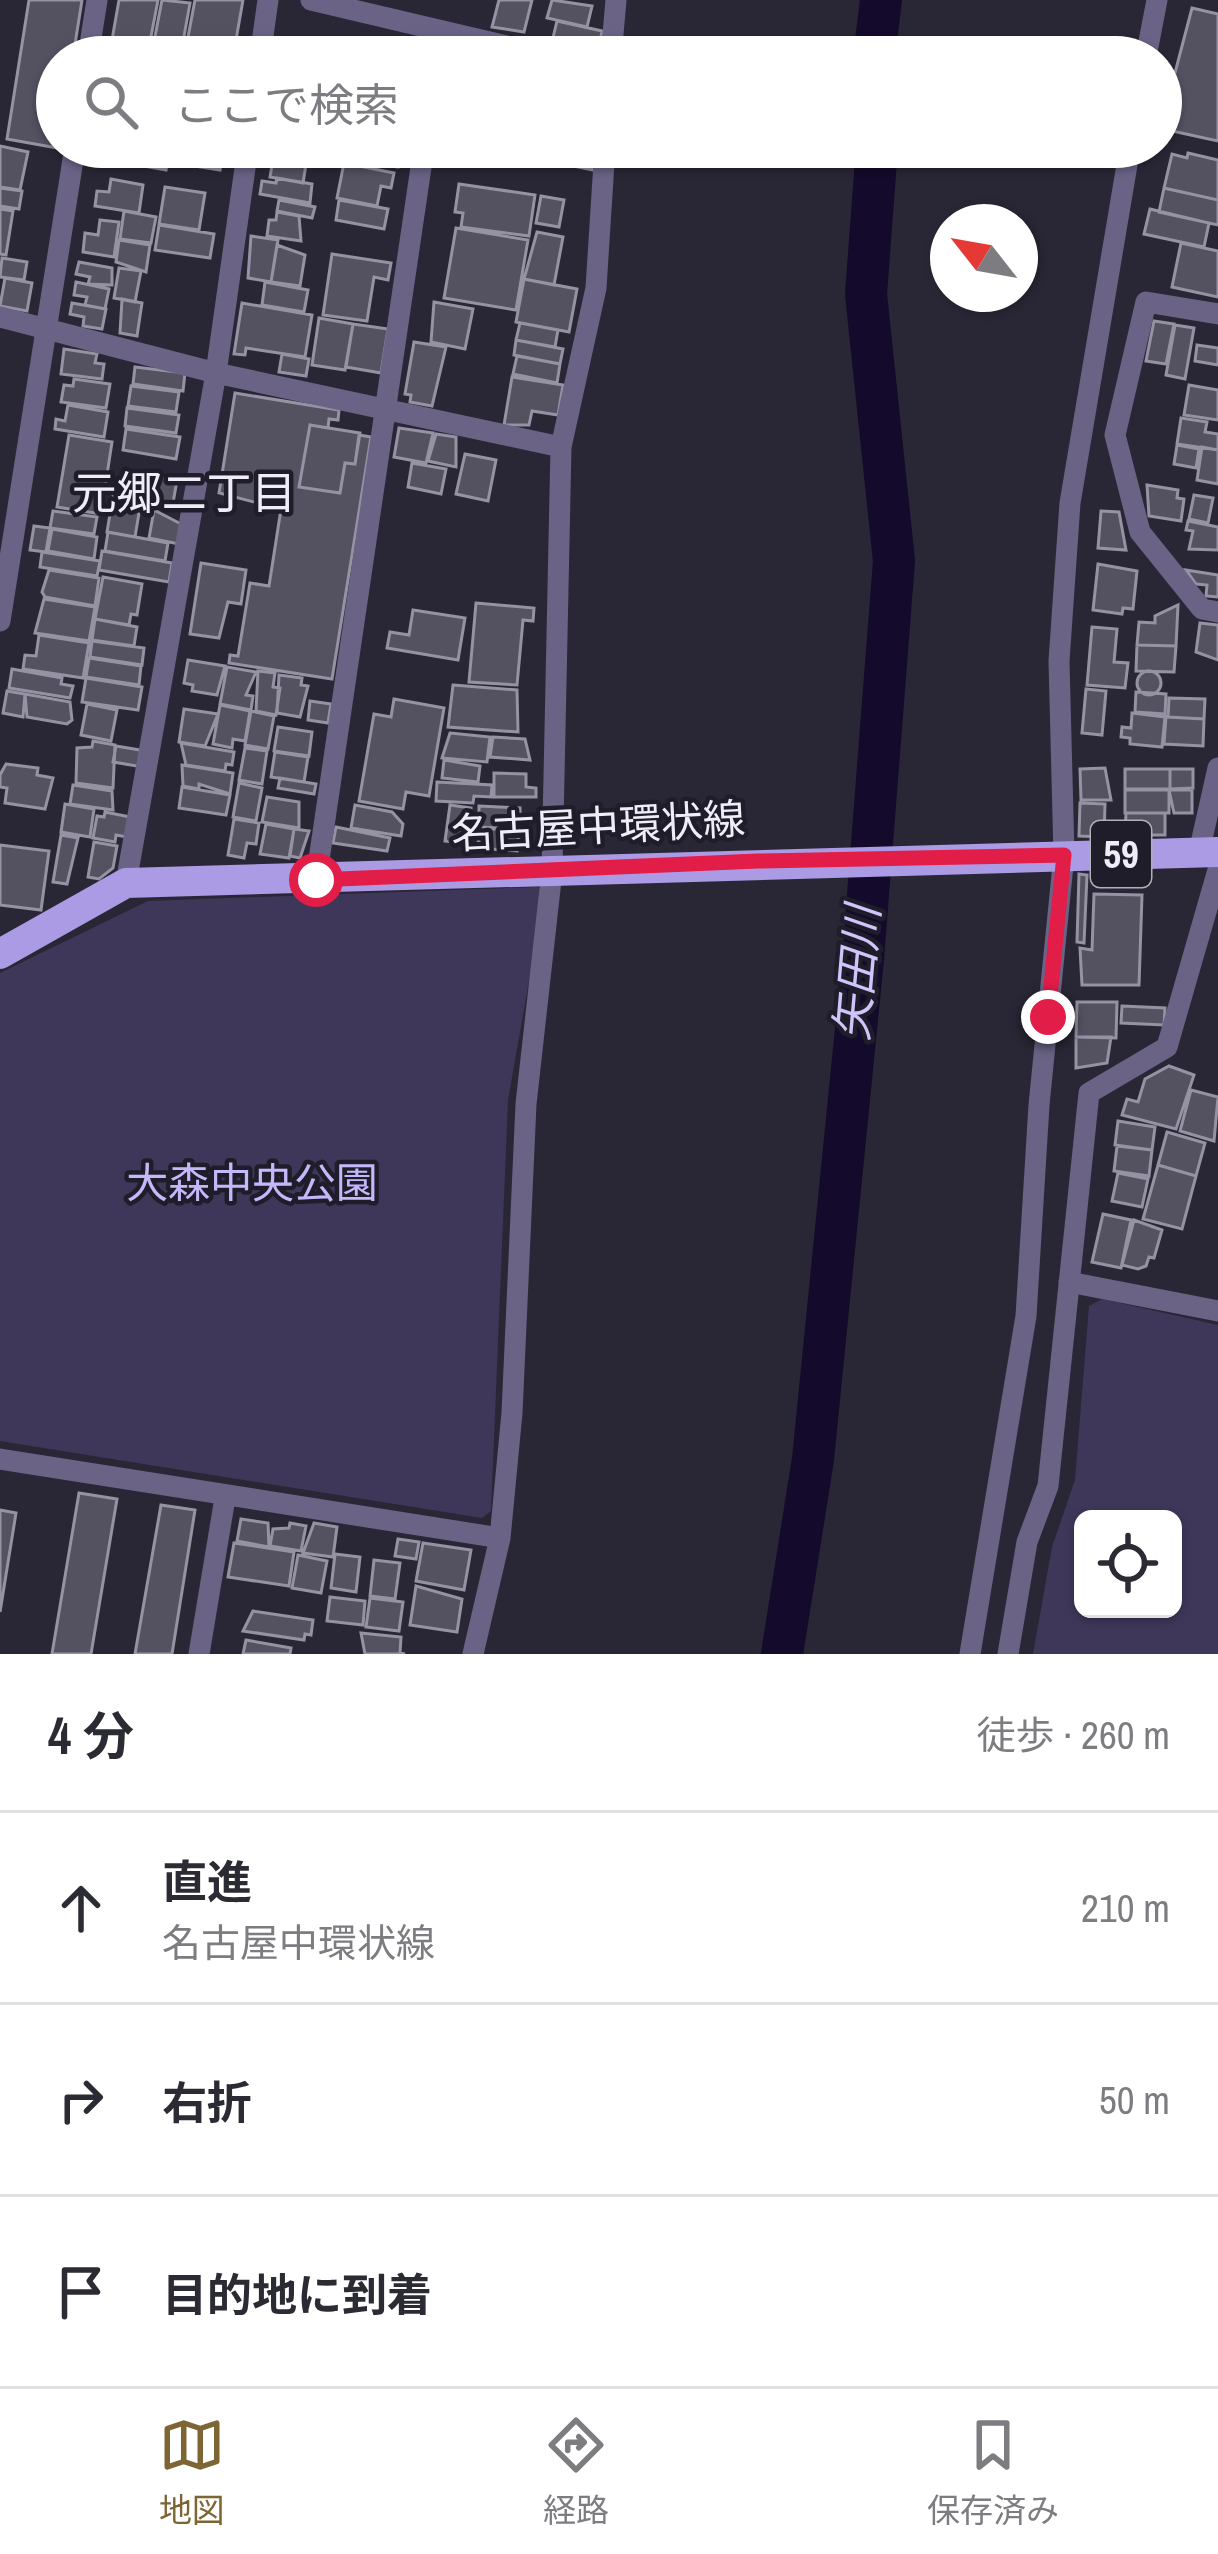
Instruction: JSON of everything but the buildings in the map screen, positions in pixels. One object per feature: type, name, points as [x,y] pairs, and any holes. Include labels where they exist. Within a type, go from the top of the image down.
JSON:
[{"type":"main road","name":"名古屋中環状線","points":[[0,954],[126,883],[1064,855],[1212,858]]},
{"type":"street","points":[[91,36],[97,0]]},
{"type":"street","points":[[263,36],[268,0]]},
{"type":"street","points":[[311,0],[459,36]]},
{"type":"street","points":[[613,36],[616,0]]},
{"type":"street","points":[[1150,36],[1157,0]]},
{"type":"street","points":[[441,32],[441,36]]},
{"type":"street","points":[[0,621],[72,168]]},
{"type":"street","points":[[126,883],[216,373],[245,168]]},
{"type":"street","points":[[316,880],[421,168]]},
{"type":"street","points":[[473,1654],[500,1538],[512,1413],[526,1104],[552,871],[561,447],[596,287],[604,168]]},
{"type":"street","points":[[970,1654],[1026,1316],[1039,1105],[1064,855],[1060,661],[1070,502],[1126,168]]},
{"type":"street","points":[[1218,314],[1146,302],[1115,435],[1140,532],[1202,609],[1218,612]]},
{"type":"street","points":[[0,317],[216,373],[561,447]]},
{"type":"street","points":[[1008,1654],[1027,1542],[1048,1486],[1089,1093],[1167,1047],[1212,858],[1218,768]]},
{"type":"street","points":[[1069,1282],[1218,1311]]},
{"type":"street","points":[[0,1459],[500,1538]]},
{"type":"street","points":[[199,1654],[225,1498]]},
{"type":"green space","name":"大森中央公園","points":[[538,887],[544,896],[508,1100],[491,1511],[482,1518],[0,1441],[0,973],[148,901]]},
{"type":"green space","points":[[1102,1299],[1218,1325],[1218,1654],[1033,1654],[1052,1547],[1075,1480],[1089,1306]]},
{"type":"waterway","name":"矢田川","points":[[877,36],[881,0]]},
{"type":"waterway","name":"矢田川","points":[[782,1654],[813,1459],[863,959],[894,561],[866,294],[875,168]]},
{"type":"district","name":"元郷二丁目","points":[[184,493]]},
{"type":"route","points":[[316,880],[758,861],[1064,855],[1048,1017]]}]
